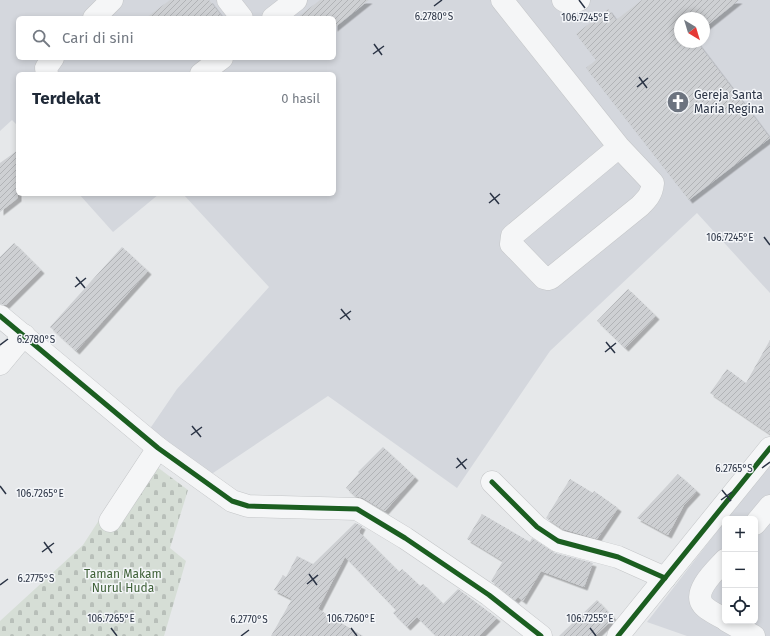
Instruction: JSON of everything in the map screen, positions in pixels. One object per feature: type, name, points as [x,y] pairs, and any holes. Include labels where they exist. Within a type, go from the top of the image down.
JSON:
[{"type":"street","points":[[96,16],[113,0]]},
{"type":"street","points":[[228,0],[240,16]]},
{"type":"street","points":[[276,16],[296,0]]},
{"type":"street","points":[[502,0],[619,148],[653,183],[649,197],[640,206],[551,278],[544,278],[511,244],[512,236],[619,148]]},
{"type":"street","points":[[563,0],[573,3],[579,0]]},
{"type":"street","points":[[47,72],[46,68],[52,60]]},
{"type":"street","points":[[204,72],[220,60]]},
{"type":"street","points":[[0,316],[158,448],[232,501],[248,506],[356,509],[406,538],[490,595],[541,636]]},
{"type":"street","points":[[0,364],[24,335]]},
{"type":"street","points":[[110,521],[158,448]]},
{"type":"street","points":[[618,636],[770,448]]},
{"type":"street","points":[[492,482],[537,527],[558,541],[618,557],[665,578]]},
{"type":"street","points":[[758,520],[770,506]]},
{"type":"street","points":[[722,563],[704,584],[700,593],[703,605],[722,617]]},
{"type":"street","points":[[733,624],[754,636]]},
{"type":"shaded area","points":[[0,0],[770,0],[770,293],[697,213],[550,351],[457,488],[328,396],[210,475],[147,433],[177,389],[269,287],[185,196],[336,196],[336,72],[16,72],[16,124],[12,120],[0,131]]},
{"type":"shaded area","points":[[81,196],[157,196],[113,232]]},
{"type":"shaded area","points":[[770,463],[770,636],[687,636],[647,622],[722,525],[722,624],[758,624],[758,516],[729,516]]},
{"type":"green space","name":"Taman Makam Nurul Huda","points":[[141,455],[188,490],[170,548],[186,561],[164,636],[0,636],[0,621],[83,545]]},
{"type":"building","points":[[170,0],[209,0],[221,16],[149,16]]},
{"type":"building","points":[[320,0],[369,0],[336,26],[336,16],[300,16]]},
{"type":"building","name":"Gereja Santa Maria Regina","points":[[642,0],[739,0],[710,23],[710,12],[674,12],[674,48],[702,48],[770,138],[689,200],[586,68],[596,60],[576,34],[608,9],[616,20]]},
{"type":"building","points":[[16,151],[16,196],[18,196],[18,198],[0,212],[0,163]]},
{"type":"building","points":[[14,243],[41,270],[6,305],[0,304],[0,257]]},
{"type":"building","points":[[122,247],[148,271],[76,351],[50,327]]},
{"type":"building","points":[[628,289],[656,316],[625,348],[597,321]]},
{"type":"building","points":[[770,340],[770,434],[710,393],[727,369],[746,383]]},
{"type":"building","points":[[383,447],[415,477],[385,511],[363,498],[355,496],[346,488],[359,473],[358,472]]},
{"type":"building","points":[[678,474],[697,491],[684,505],[668,535],[637,518]]},
{"type":"building","points":[[570,479],[593,493],[594,491],[618,508],[597,539],[563,529],[546,518]]},
{"type":"building","points":[[482,514],[530,542],[532,538],[555,553],[593,563],[584,587],[541,571],[523,601],[518,597],[515,600],[491,581],[503,561],[467,539]]},
{"type":"building","points":[[355,523],[362,526],[359,532],[399,572],[402,569],[420,586],[423,584],[443,604],[458,589],[497,618],[479,636],[436,636],[417,617],[407,627],[393,613],[396,610],[345,557],[318,609],[363,636],[271,636],[292,599],[274,590],[283,575],[286,577],[297,556],[313,564]]},
{"type":"building","points":[[597,600],[614,618],[595,636],[559,636]]},
{"type":"cycle path","points":[[0,316],[158,448],[232,501],[248,506],[357,509],[405,538],[489,595],[541,636]]},
{"type":"cycle path","points":[[618,636],[770,448]]},
{"type":"cycle path","points":[[492,482],[537,527],[558,541],[618,557],[665,578]]},
{"type":"place","name":"Gereja Santa Maria Regina","points":[[678,102]]}]
